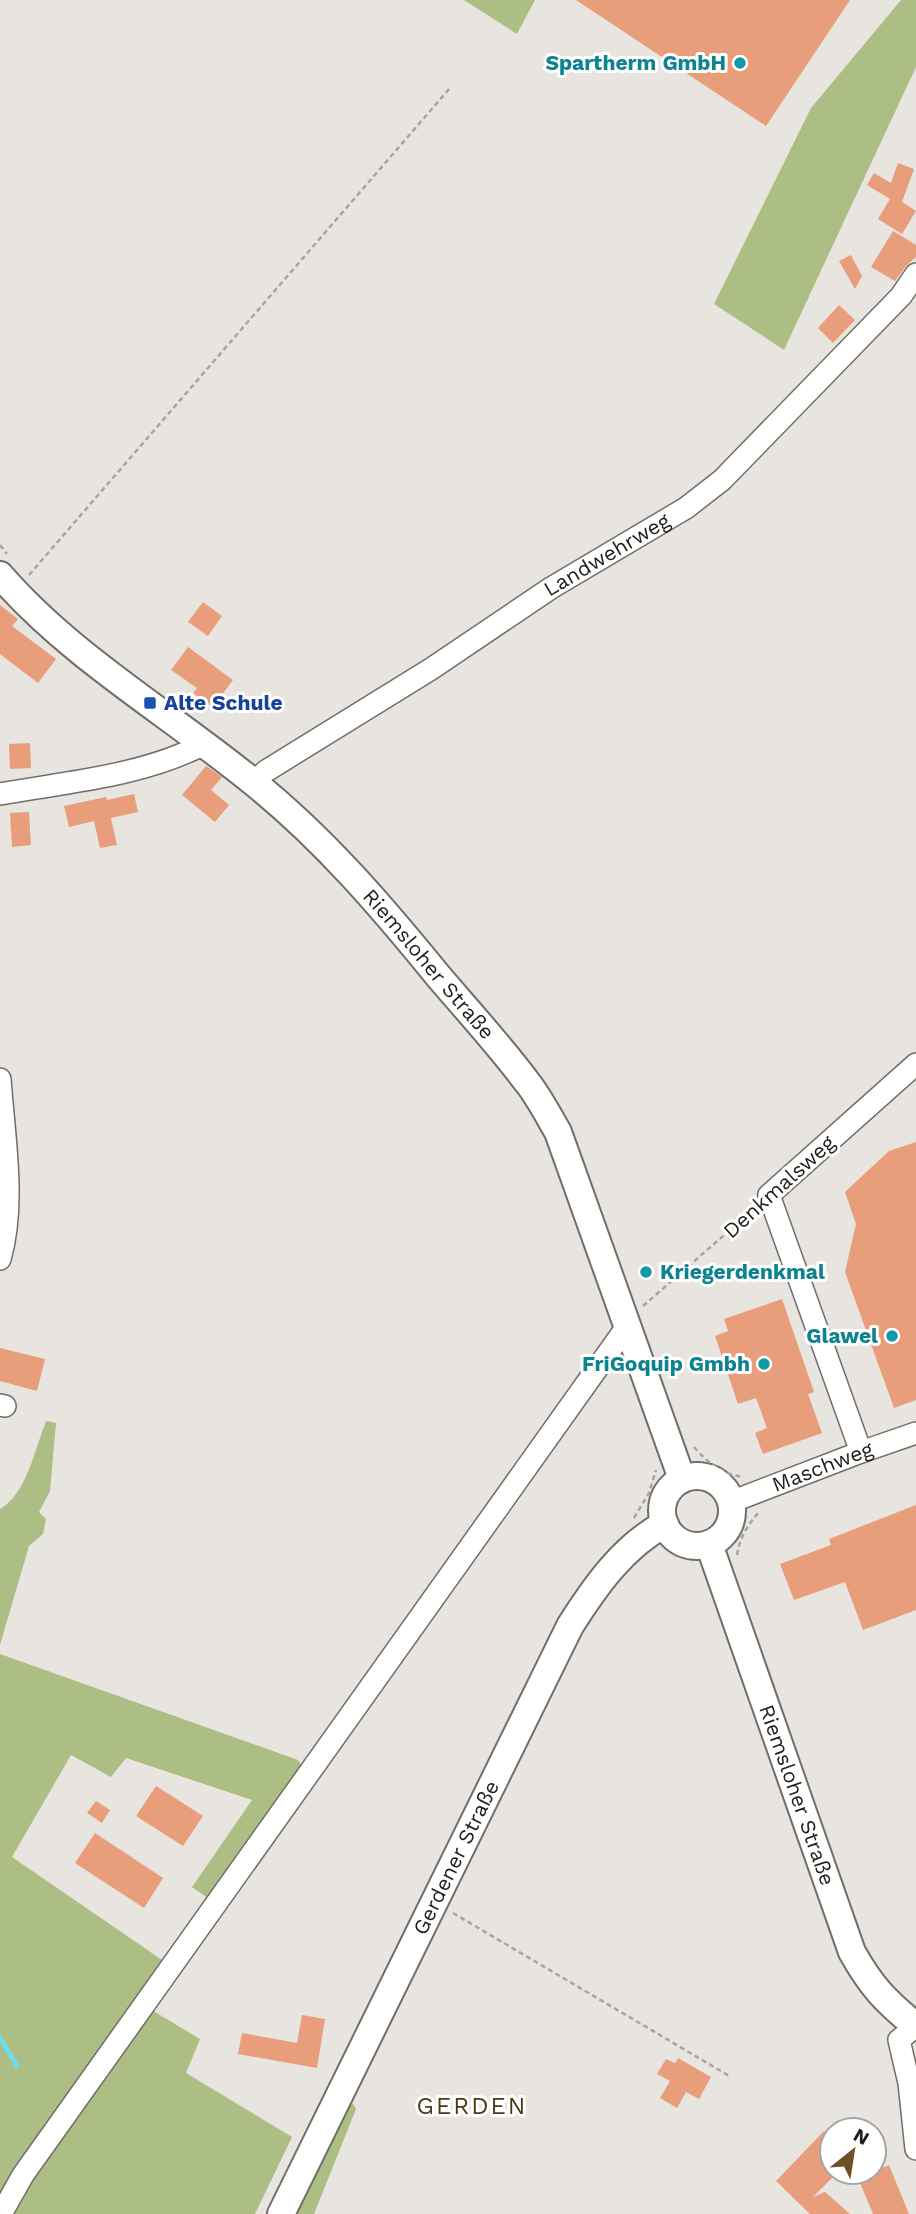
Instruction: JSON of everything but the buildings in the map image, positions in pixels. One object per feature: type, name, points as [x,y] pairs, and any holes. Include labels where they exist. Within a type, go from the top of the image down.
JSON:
[{"type":"main road","name":"Riemsloher Straße","points":[[0,575],[57,633],[254,782],[301,822],[343,864],[528,1083],[558,1132],[634,1317],[678,1466]]},
{"type":"main road","points":[[678,1466],[712,1479],[743,1498],[725,1531],[709,1544],[688,1545],[670,1533],[662,1514],[663,1503],[673,1485],[678,1466]]},
{"type":"main road","name":"Gerdener Straße","points":[[281,2214],[576,1616],[594,1587],[621,1559],[651,1531],[665,1524]]},
{"type":"main road","name":"Riemsloher Straße","points":[[709,1544],[852,1952],[868,1981],[887,2003],[916,2026]]},
{"type":"street","name":"Landwehrweg","points":[[254,782],[266,771],[431,669],[551,588],[685,508],[722,480],[901,296],[916,274]]},
{"type":"street","points":[[0,794],[108,775],[179,757],[204,744]]},
{"type":"street","name":"Denkmalsweg","points":[[769,1195],[916,1064]]},
{"type":"street","points":[[0,1079],[8,1206],[2,1251]]},
{"type":"street","points":[[769,1195],[861,1452]]},
{"type":"street","points":[[1,2214],[23,2175],[634,1317]]},
{"type":"street","name":"Maschweg","points":[[743,1498],[916,1433]]},
{"type":"street","points":[[916,2026],[900,2040],[909,2083],[916,2149]]},
{"type":"path","points":[[18,596],[26,578],[450,88]]},
{"type":"path","name":"Denkmalsweg","points":[[634,1317],[769,1195]]},
{"type":"path","points":[[630,1522],[649,1493],[658,1460],[678,1466],[693,1447],[705,1460],[721,1470],[749,1478],[743,1498],[759,1511],[740,1539],[736,1557]]},
{"type":"path","points":[[434,1901],[731,2077]]},
{"type":"green space","points":[[464,0],[535,0],[517,34]]},
{"type":"green space","points":[[901,0],[916,0],[916,67],[784,350],[714,304],[811,108]]},
{"type":"green space","points":[[46,1421],[56,1423],[50,1491],[39,1512],[46,1519],[43,1534],[29,1546],[0,1645],[0,1509],[17,1493],[23,1482]]},
{"type":"green space","points":[[0,1654],[298,1760],[302,1766],[209,1899],[192,1887],[252,1800],[126,1758],[111,1777],[71,1755],[12,1857],[165,1962],[0,2195]]},
{"type":"green space","points":[[150,2009],[200,2039],[186,2073],[292,2137],[255,2214],[10,2214]]},
{"type":"green space","points":[[348,2096],[356,2109],[314,2214],[292,2214]]},
{"type":"waterway","points":[[0,2038],[17,2066]]},
{"type":"place","name":"Spartherm GmbH","points":[[740,63]]},
{"type":"place","name":"Alte Schule","points":[[150,703]]},
{"type":"place","name":"Kriegerdenkmal","points":[[646,1272]]},
{"type":"place","name":"Glawel","points":[[892,1336]]},
{"type":"place","name":"FriGoquip Gmbh","points":[[764,1364]]},
{"type":"district","name":"GERDEN","points":[[472,2106]]}]
